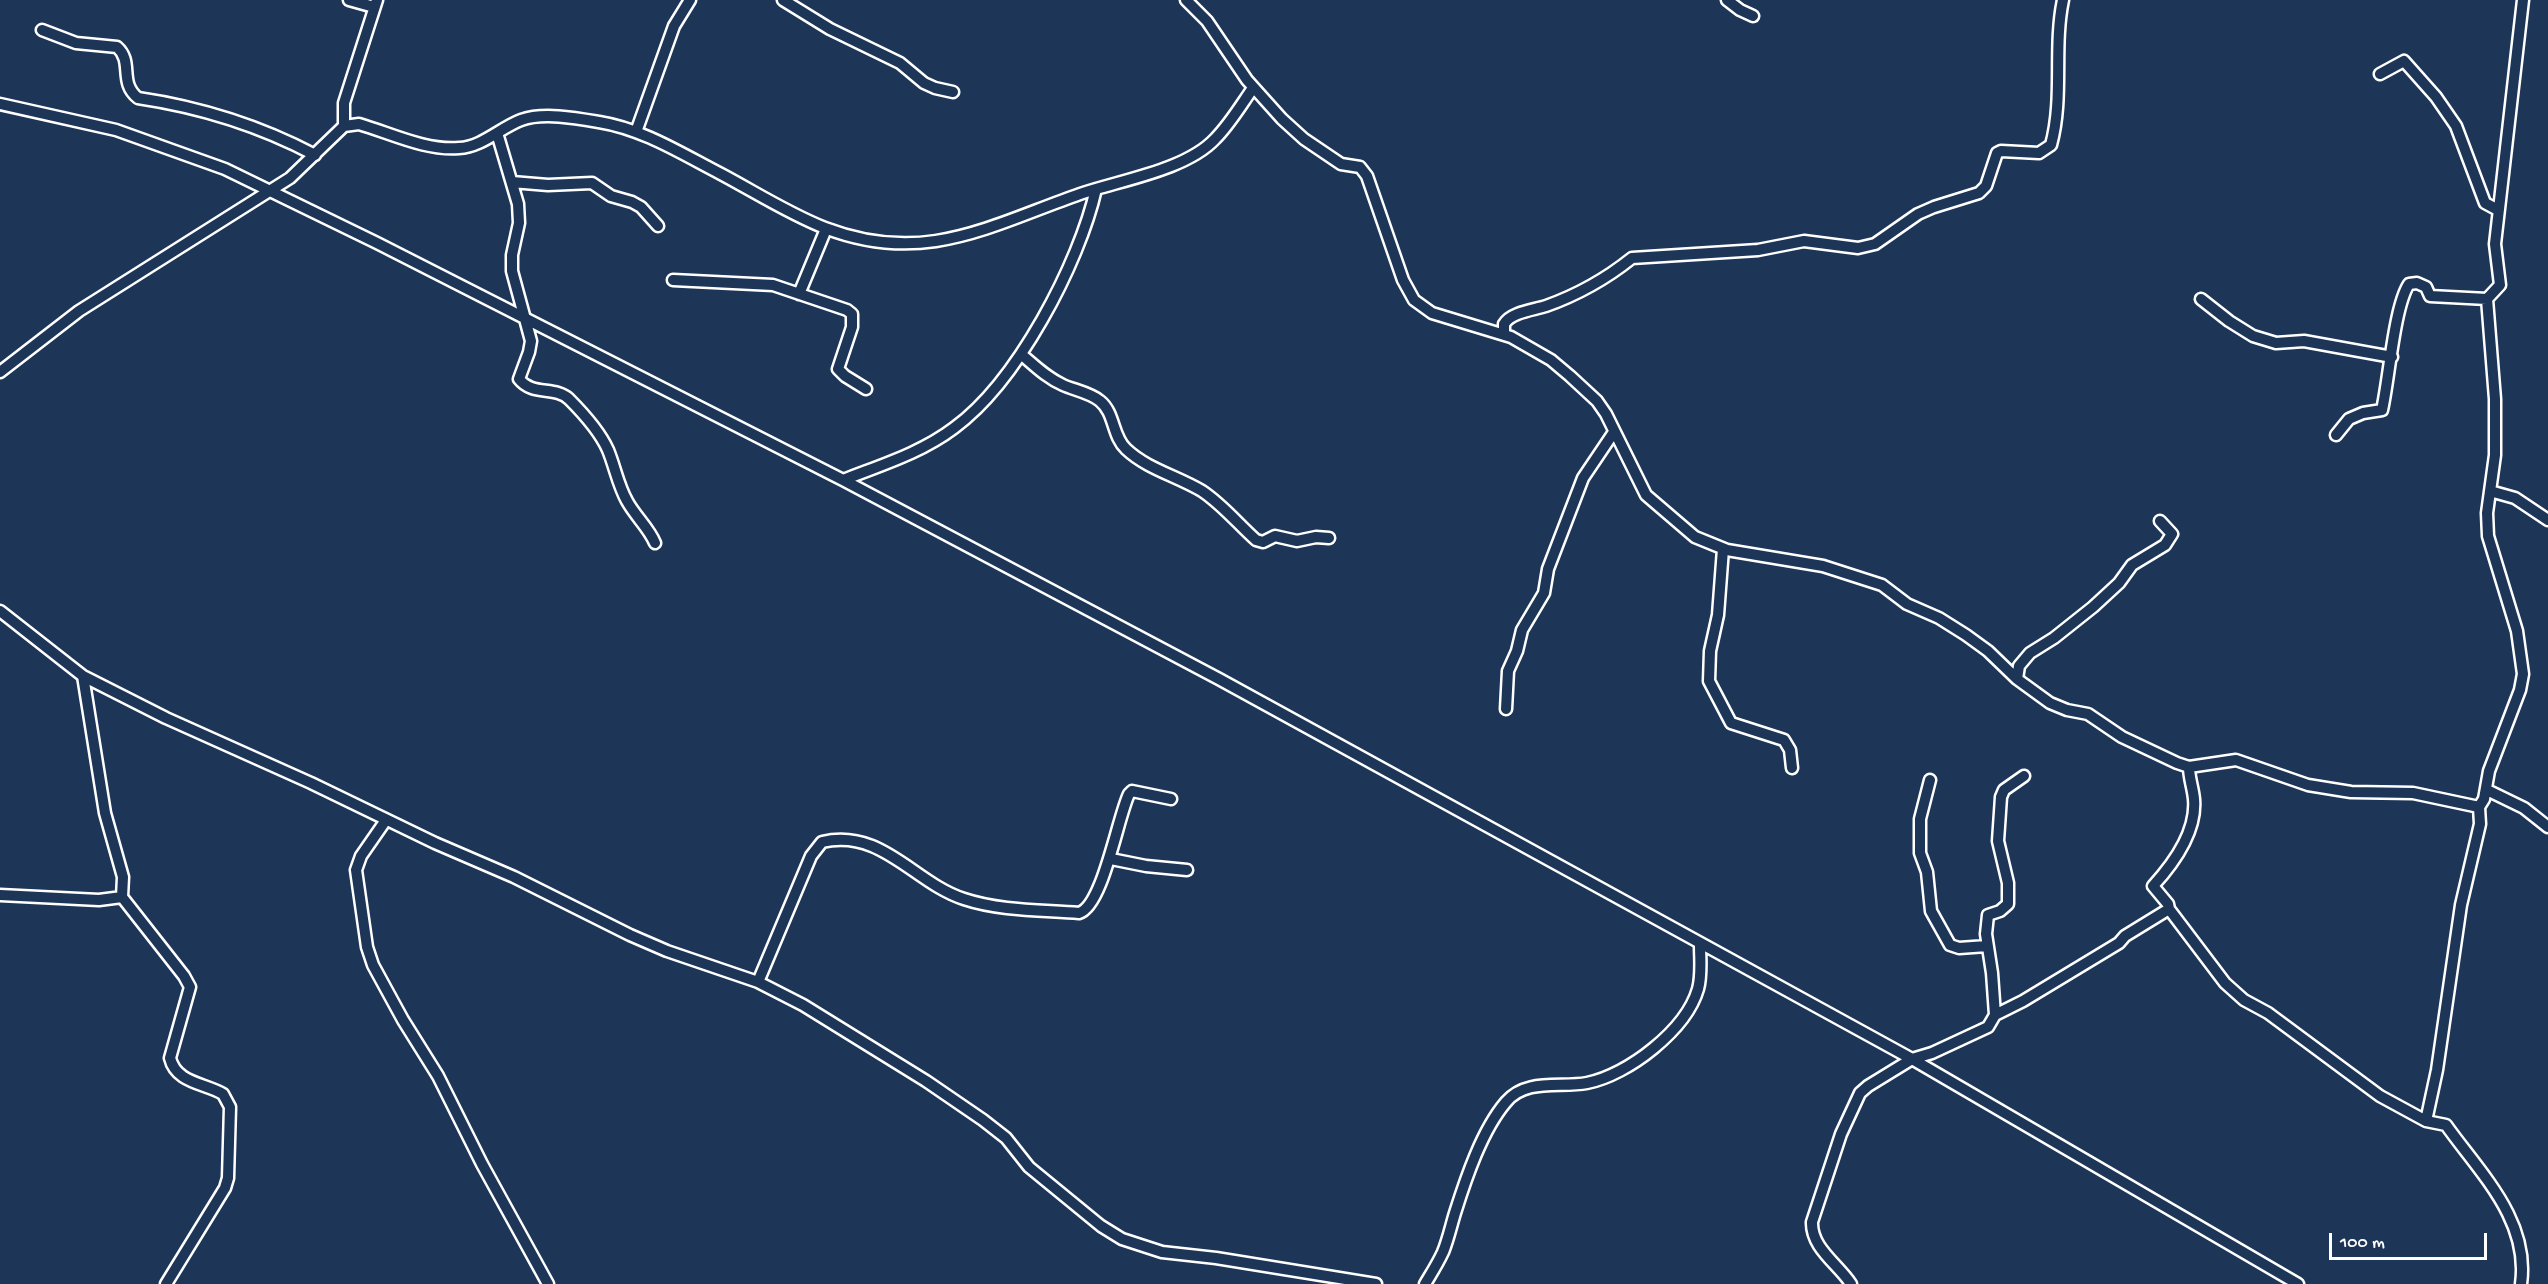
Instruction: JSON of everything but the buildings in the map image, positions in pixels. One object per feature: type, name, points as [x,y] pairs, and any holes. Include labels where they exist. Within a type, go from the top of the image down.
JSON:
[{"type":"street","points":[[344,126],[344,103],[375,3],[349,0]]},
{"type":"street","points":[[636,132],[674,26],[690,0]]},
{"type":"street","points":[[783,0],[831,29],[907,67],[924,83],[953,92]]},
{"type":"street","points":[[1186,0],[1207,21],[1253,88],[1304,139],[1341,164],[1360,167],[1367,176],[1407,290],[1420,306],[1441,316],[1504,334],[1541,354],[1570,376],[1597,400],[1646,495],[1686,531],[1723,549],[1823,566],[1882,585],[1907,604],[1939,618],[1966,635],[1988,651],[2017,679],[2059,708],[2088,714],[2122,737],[2189,767],[2236,760],[2314,786],[2351,792],[2413,793],[2479,807]]},
{"type":"street","points":[[1727,0],[1753,16]]},
{"type":"street","points":[[1504,334],[1504,324],[1511,318],[1583,289],[1632,258],[1758,250],[1804,241],[1863,247],[1875,244],[1926,211],[1979,193],[1986,186],[1997,153],[2001,151],[2039,153],[2051,145],[2058,106],[2060,76],[2057,56],[2063,0]]},
{"type":"street","points":[[2426,1120],[2437,1070],[2461,905],[2480,824],[2479,807],[2487,790],[2489,771],[2520,690],[2523,674],[2517,631],[2488,536],[2489,497],[2495,455],[2495,399],[2487,299],[2500,285],[2495,244],[2523,0]]},
{"type":"street","points":[[42,30],[76,43],[117,47],[123,52],[125,59],[128,86],[138,98],[181,104],[240,123],[284,139],[315,156]]},
{"type":"street","points":[[2380,74],[2404,61],[2436,97],[2456,126],[2485,203],[2498,210]]},
{"type":"street","points":[[0,372],[80,311],[299,171],[344,126],[359,124],[419,143],[444,148],[460,148],[522,120],[538,117],[601,122],[636,132],[826,229],[867,240],[916,245],[984,230],[1096,189],[1166,169],[1202,151],[1226,127],[1253,88]]},
{"type":"street","points":[[0,104],[116,130],[225,169],[272,190],[525,321],[843,480],[1219,679],[1912,1059],[2298,1284]]},
{"type":"street","points":[[497,133],[518,204],[519,223],[512,255],[512,271],[531,341],[530,352],[519,379],[528,387],[567,397],[576,407],[603,440],[620,489],[655,543]]},
{"type":"street","points":[[512,182],[548,185],[592,183],[611,196],[641,207],[658,226]]},
{"type":"street","points":[[843,480],[897,461],[954,428],[995,389],[1022,355],[1074,256],[1096,189]]},
{"type":"street","points":[[799,294],[826,229]]},
{"type":"street","points":[[673,280],[765,284],[847,310],[852,314],[852,327],[838,369],[866,389]]},
{"type":"street","points":[[2336,435],[2349,419],[2363,413],[2382,410],[2405,291],[2409,284],[2420,284],[2426,287],[2430,296],[2440,298],[2487,299]]},
{"type":"street","points":[[2201,299],[2253,336],[2276,343],[2304,341],[2392,357]]},
{"type":"street","points":[[1022,355],[1050,378],[1098,398],[1109,412],[1116,434],[1128,451],[1168,476],[1200,490],[1217,502],[1256,540],[1263,542],[1275,536],[1297,541],[1316,537],[1329,538]]},
{"type":"street","points":[[1506,709],[1508,671],[1517,651],[1522,630],[1543,597],[1548,569],[1583,478],[1614,432]]},
{"type":"street","points":[[2489,497],[2515,498],[2548,520]]},
{"type":"street","points":[[2017,679],[2019,666],[2030,652],[2054,638],[2093,607],[2119,583],[2136,561],[2165,545],[2172,534],[2160,521]]},
{"type":"street","points":[[1723,549],[1718,615],[1710,651],[1709,684],[1731,723],[1785,740],[1790,750],[1792,768]]},
{"type":"street","points":[[0,611],[83,676],[166,718],[514,877],[639,939],[758,982],[803,1005],[926,1081],[983,1120],[1006,1138],[1029,1167],[1101,1226],[1122,1239],[1162,1251],[1376,1284]]},
{"type":"street","points":[[83,676],[105,813],[123,877],[122,897],[184,976],[190,987],[170,1058],[174,1070],[178,1075],[224,1094],[230,1107],[228,1178],[225,1188],[166,1284]]},
{"type":"street","points":[[2189,767],[2189,780],[2194,798],[2193,818],[2182,846],[2153,886],[2225,983],[2244,999],[2268,1013],[2380,1095],[2426,1120],[2446,1125],[2497,1193],[2513,1222],[2519,1246],[2521,1284]]},
{"type":"street","points":[[1995,1015],[1992,972],[1987,946],[1988,915],[2000,911],[2008,904],[2009,898],[2008,883],[1998,841],[2001,797],[2004,790],[2024,776]]},
{"type":"street","points":[[1930,780],[1920,819],[1920,853],[1927,872],[1931,911],[1950,945],[1959,948],[1987,946]]},
{"type":"street","points":[[2487,790],[2524,808],[2548,827]]},
{"type":"street","points":[[758,982],[811,856],[822,842],[864,843],[887,852],[937,887],[966,900],[1006,907],[1079,913],[1088,907],[1111,859],[1129,794],[1132,791],[1171,799]]},
{"type":"street","points":[[386,820],[361,856],[356,870],[369,955],[403,1020],[444,1086],[482,1164],[548,1284]]},
{"type":"street","points":[[1111,859],[1146,866],[1187,870]]},
{"type":"street","points":[[0,895],[99,900],[122,897]]},
{"type":"street","points":[[1851,1284],[1823,1252],[1814,1235],[1812,1222],[1841,1134],[1860,1093],[1912,1059],[1932,1053],[1988,1027],[1995,1015],[2023,1001],[2119,943],[2125,936],[2169,909]]},
{"type":"street","points":[[1425,1284],[1443,1251],[1463,1188],[1489,1128],[1506,1101],[1516,1092],[1528,1087],[1597,1081],[1625,1067],[1661,1042],[1683,1019],[1698,990],[1700,944]]}]
